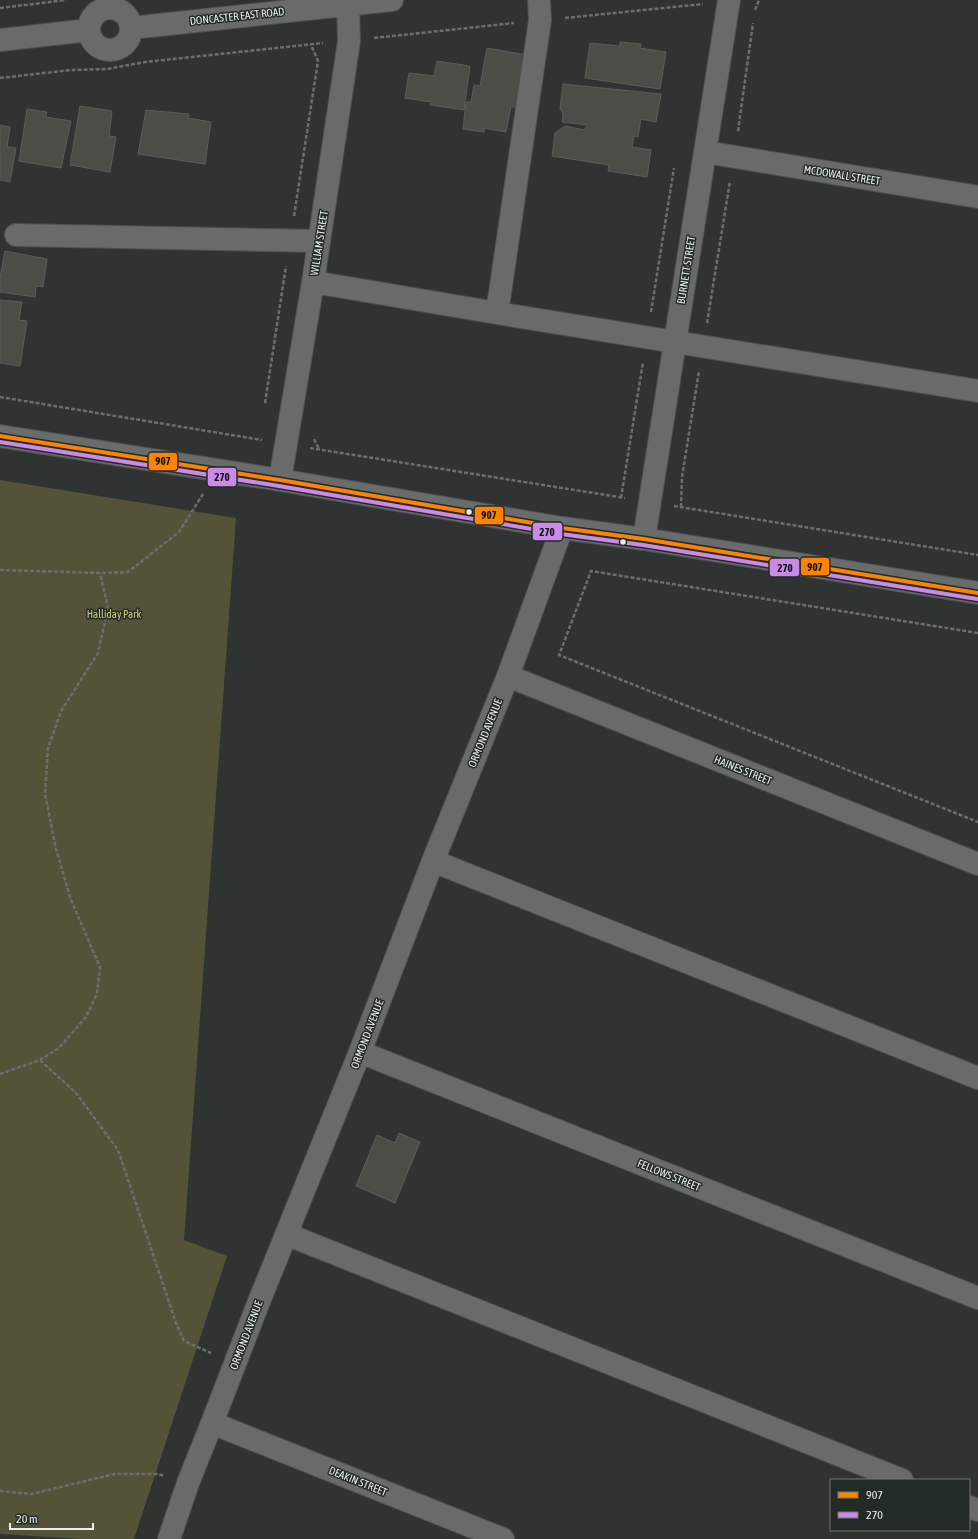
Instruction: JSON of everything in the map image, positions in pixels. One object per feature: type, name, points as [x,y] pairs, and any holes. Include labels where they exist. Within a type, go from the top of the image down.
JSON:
[{"type":"main road","points":[[0,436],[280,480],[562,528],[644,539],[978,593]]},
{"type":"street","name":"DONCASTER EAST ROAD","points":[[131,28],[392,0]]},
{"type":"street","name":"BURNETT STREET","points":[[644,539],[728,3]]},
{"type":"street","points":[[106,4],[120,10],[126,15],[131,28],[127,41],[115,49],[101,47],[95,43],[89,30],[92,18],[106,4]]},
{"type":"street","name":"WILLIAM STREET","points":[[280,480],[313,282],[349,41],[348,5]]},
{"type":"street","points":[[497,313],[539,10]]},
{"type":"street","points":[[0,40],[89,30]]},
{"type":"street","name":"MCDOWALL STREET","points":[[705,152],[978,197]]},
{"type":"street","points":[[16,235],[319,241]]},
{"type":"street","points":[[313,282],[978,391]]},
{"type":"street","name":"ORMOND AVENUE","points":[[169,1539],[188,1483],[258,1304],[360,1052],[433,861],[508,676],[562,528]]},
{"type":"street","name":"HAINES STREET","points":[[508,676],[978,864]]},
{"type":"street","points":[[433,861],[978,1078]]},
{"type":"street","name":"FELLOWS STREET","points":[[360,1052],[978,1298]]},
{"type":"street","points":[[286,1234],[899,1479]]},
{"type":"street","name":"DEAKIN STREET","points":[[212,1423],[503,1539]]},
{"type":"path","points":[[0,8],[66,0]]},
{"type":"path","points":[[681,507],[682,477],[734,157],[756,8],[759,0]]},
{"type":"path","points":[[0,78],[70,70],[107,69],[145,62],[349,41],[539,10],[728,3],[756,8]]},
{"type":"path","points":[[700,12],[701,4]]},
{"type":"path","points":[[621,498],[675,167]]},
{"type":"path","points":[[0,397],[978,555]]},
{"type":"path","points":[[0,570],[100,573],[128,572],[178,532],[218,471]]},
{"type":"path","points":[[978,633],[591,571],[559,655],[978,822]]},
{"type":"path","points":[[0,1074],[40,1060],[59,1048],[86,1017],[97,994],[100,967],[71,900],[56,849],[45,794],[48,748],[61,711],[98,653],[108,608],[100,573]]},
{"type":"path","points":[[40,1060],[76,1093],[118,1150],[176,1323],[184,1341],[200,1349]]},
{"type":"path","points":[[0,1491],[32,1494],[114,1474],[158,1474]]},
{"type":"green space","name":"Halliday Park","points":[[0,480],[236,518],[184,1240],[227,1256],[134,1539],[81,1539],[0,1534]]},
{"type":"building","points":[[620,42],[641,44],[640,48],[666,52],[660,89],[585,78],[590,43],[620,46]]},
{"type":"building","points":[[487,48],[527,55],[518,107],[511,107],[506,132],[484,128],[484,132],[463,129],[466,102],[471,102],[474,85],[480,86]]},
{"type":"building","points":[[437,61],[470,66],[464,110],[430,105],[431,102],[405,98],[409,73],[434,76]]},
{"type":"building","points":[[563,84],[661,94],[656,122],[641,119],[638,137],[634,136],[632,147],[651,150],[647,177],[608,171],[609,165],[552,156],[555,133],[565,126],[585,130],[587,125],[562,122],[563,114],[560,108]]},
{"type":"building","points":[[80,106],[112,111],[109,136],[116,137],[110,172],[70,165]]},
{"type":"building","points":[[27,109],[47,112],[46,117],[71,121],[61,168],[19,161]]},
{"type":"building","points":[[146,110],[189,114],[188,118],[211,122],[205,164],[138,154]]},
{"type":"building","points":[[0,125],[10,127],[7,147],[16,148],[10,182],[0,180]]},
{"type":"building","points":[[5,251],[47,259],[43,287],[36,286],[35,297],[0,292],[0,278]]},
{"type":"building","points":[[0,300],[22,302],[19,320],[27,321],[20,366],[0,363]]},
{"type":"building","points":[[399,1133],[420,1142],[395,1203],[356,1186],[377,1135],[395,1143]]},
{"type":"transit line","name":"907","points":[[0,436],[280,480],[562,528],[644,539],[978,593]]},
{"type":"transit line","name":"270","points":[[0,442],[279,486],[561,534],[643,545],[977,599]]}]
